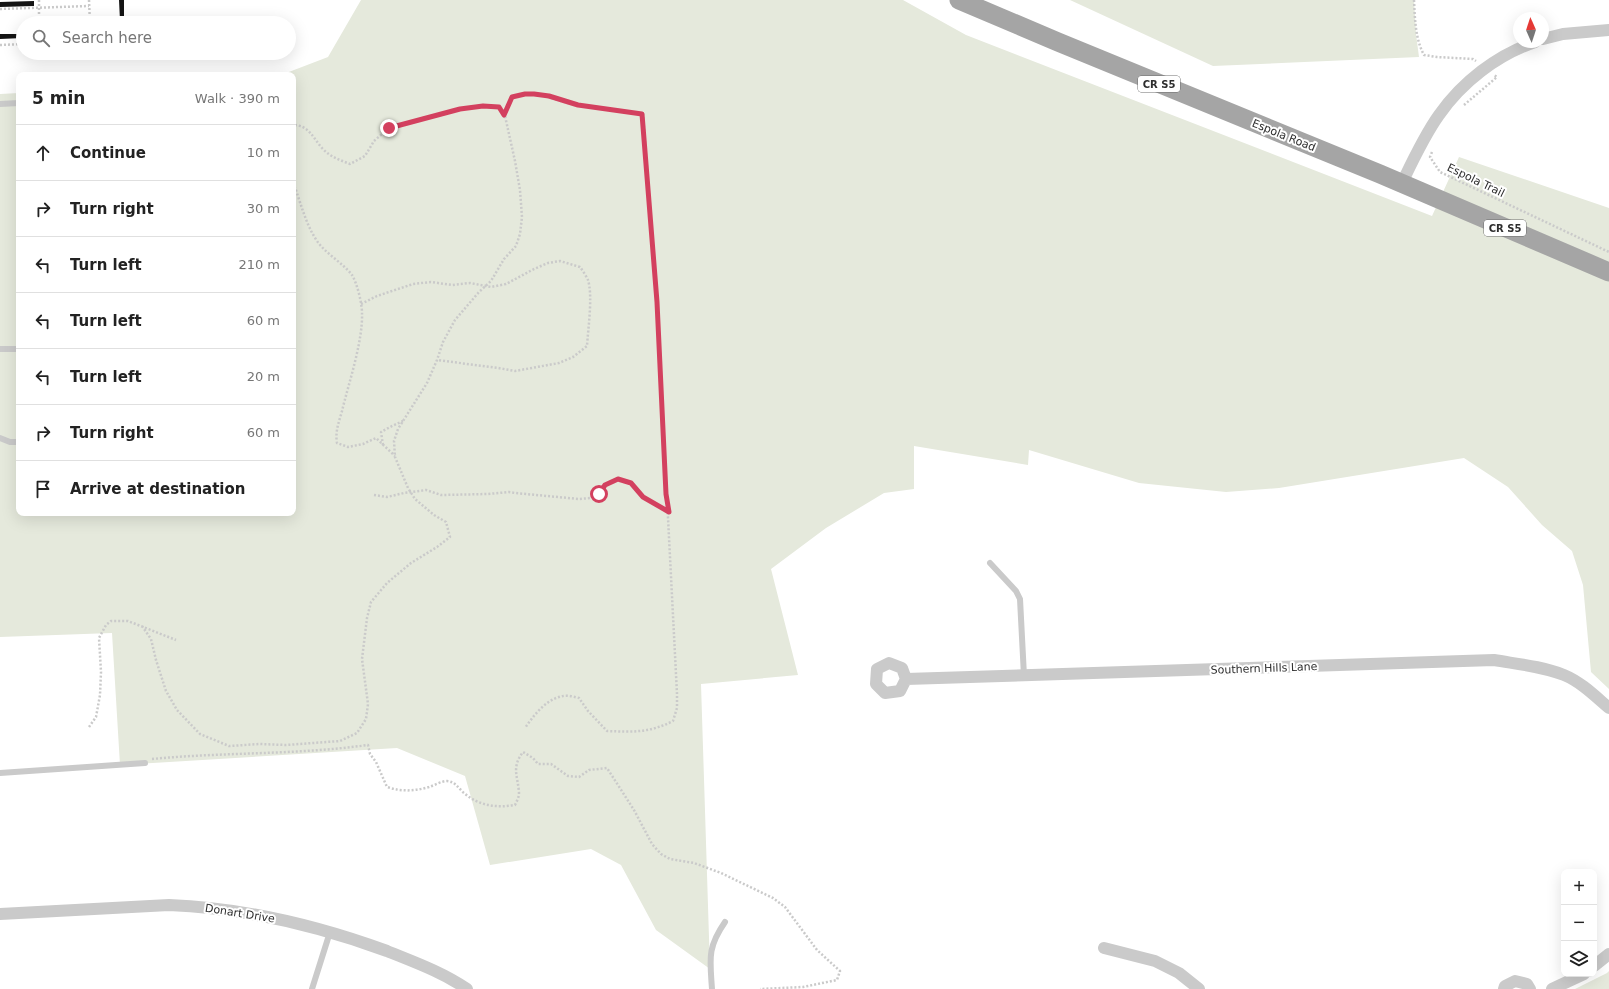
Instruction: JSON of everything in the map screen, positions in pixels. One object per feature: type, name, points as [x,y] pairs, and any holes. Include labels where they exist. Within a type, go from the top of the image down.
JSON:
[{"type":"main road","name":"Espola Road","points":[[959,0],[1402,183],[1609,272]]},
{"type":"street","points":[[1549,38],[1563,34],[1609,30]]},
{"type":"street","points":[[1402,183],[1423,141],[1443,109],[1466,85],[1486,68],[1500,58],[1519,48]]},
{"type":"street","name":"Southern Hills Lane","points":[[906,679],[1494,660],[1537,667],[1565,676],[1590,692],[1609,708]]},
{"type":"street","name":"Donart Drive","points":[[0,914],[169,905],[194,906],[249,913],[345,936],[413,961],[437,972],[466,989]]},
{"type":"street","points":[[1104,948],[1155,961],[1179,973],[1199,989]]},
{"type":"street","points":[[1597,964],[1609,954]]},
{"type":"street","points":[[1552,989],[1578,977]]},
{"type":"street","points":[[1504,989],[1505,986],[1516,981],[1527,984],[1530,989]]},
{"type":"lane","points":[[0,104],[16,103]]},
{"type":"lane","points":[[0,349],[16,349]]},
{"type":"lane","points":[[0,438],[10,442],[16,442]]},
{"type":"lane","points":[[990,563],[1016,591],[1020,599],[1024,676]]},
{"type":"lane","points":[[0,773],[145,763]]},
{"type":"lane","points":[[712,989],[710,952],[718,932],[725,922]]},
{"type":"lane","points":[[312,989],[330,932]]},
{"type":"path","points":[[38,0],[39,16]]},
{"type":"path","points":[[89,0],[90,16]]},
{"type":"path","points":[[1414,0],[1416,34],[1419,46],[1424,55],[1437,57],[1474,58],[1497,77],[1459,110]]},
{"type":"path","points":[[0,9],[89,6]]},
{"type":"path","points":[[0,44],[16,44]]},
{"type":"path","points":[[504,115],[512,97],[525,94],[549,96],[578,105],[642,114],[657,302],[666,494],[669,512],[677,694],[677,708],[673,721],[657,729],[644,731],[607,731],[588,711],[579,698],[564,695],[549,701],[532,718],[525,728]]},
{"type":"path","points":[[142,626],[151,639],[166,691],[177,710],[200,734],[229,746],[260,744],[286,745],[340,741],[357,733],[366,719],[368,704],[362,659],[367,618],[371,602],[388,583],[412,562],[437,547],[450,537],[446,522],[434,515],[415,499],[408,488],[395,457],[394,441],[398,429],[427,383],[443,342],[455,320],[479,292],[491,281],[504,259],[516,246],[520,234],[522,217],[520,190],[504,115],[499,107],[483,106],[460,109],[403,123],[389,128],[374,141],[365,156],[350,164],[335,158],[322,148],[315,137],[306,129],[296,126]]},
{"type":"path","name":"Espola Trail","points":[[1433,150],[1430,157],[1440,172],[1609,252]]},
{"type":"path","points":[[296,192],[310,230],[318,243],[352,275],[360,297],[362,312],[361,333],[341,415],[335,433],[337,443],[348,448],[376,438],[395,457]]},
{"type":"path","points":[[361,304],[377,296],[413,284],[431,282],[452,285],[470,283],[491,287],[506,284],[534,269],[560,261],[580,267],[588,281],[590,298],[587,346],[573,357],[559,363],[515,371],[437,360]]},
{"type":"path","points":[[384,445],[381,432],[403,421]]},
{"type":"path","points":[[374,495],[387,498],[419,490],[426,490],[441,495],[509,492],[579,499],[591,498],[599,494],[605,485],[618,479],[631,483],[643,497],[669,512]]},
{"type":"path","points":[[89,727],[96,717],[100,695],[101,672],[99,638],[106,625],[111,621],[128,622],[176,640]]},
{"type":"path","points":[[145,763],[151,759],[172,757],[260,754],[368,745],[370,754],[376,762],[387,788],[399,791],[411,791],[446,781],[456,784],[463,792],[475,801],[490,806],[502,807],[516,805],[519,793],[516,778],[518,759],[523,752],[533,758],[538,764],[551,764],[568,776],[579,777],[589,770],[607,768],[634,810],[652,844],[661,854],[670,859],[694,863],[721,873],[773,898],[785,907],[818,950],[840,971],[837,980],[822,984],[803,987],[760,989]]},
{"type":"shaded area","points":[[361,0],[903,0],[966,35],[1432,216],[1459,157],[1609,208],[1609,689],[1591,672],[1583,585],[1572,551],[1542,525],[1508,487],[1464,458],[1279,488],[1226,492],[1139,483],[1029,450],[1028,465],[914,446],[914,489],[884,493],[826,528],[771,569],[798,675],[701,684],[710,969],[656,930],[621,865],[591,849],[490,865],[465,776],[397,748],[120,765],[112,633],[0,637],[0,94],[16,93],[16,516],[296,516],[296,72],[289,72],[328,57]]},
{"type":"shaded area","points":[[1070,0],[1414,0],[1419,57],[1213,66]]},
{"type":"shaded area","points":[[1609,971],[1609,989],[1575,989],[1607,973]]},
{"type":"building","points":[[119,0],[124,0],[124,16],[120,16]]},
{"type":"building","points":[[34,1],[34,6],[0,7],[0,2]]},
{"type":"building","points":[[0,34],[16,34],[16,38],[0,39]]},
{"type":"route","points":[[389,128],[403,123],[460,109],[483,106],[499,107],[504,115],[512,97],[525,94],[549,96],[578,105],[595,106],[611,110],[642,114],[657,302],[666,494],[669,512],[643,497],[631,483],[618,479],[605,485],[599,494]]}]
